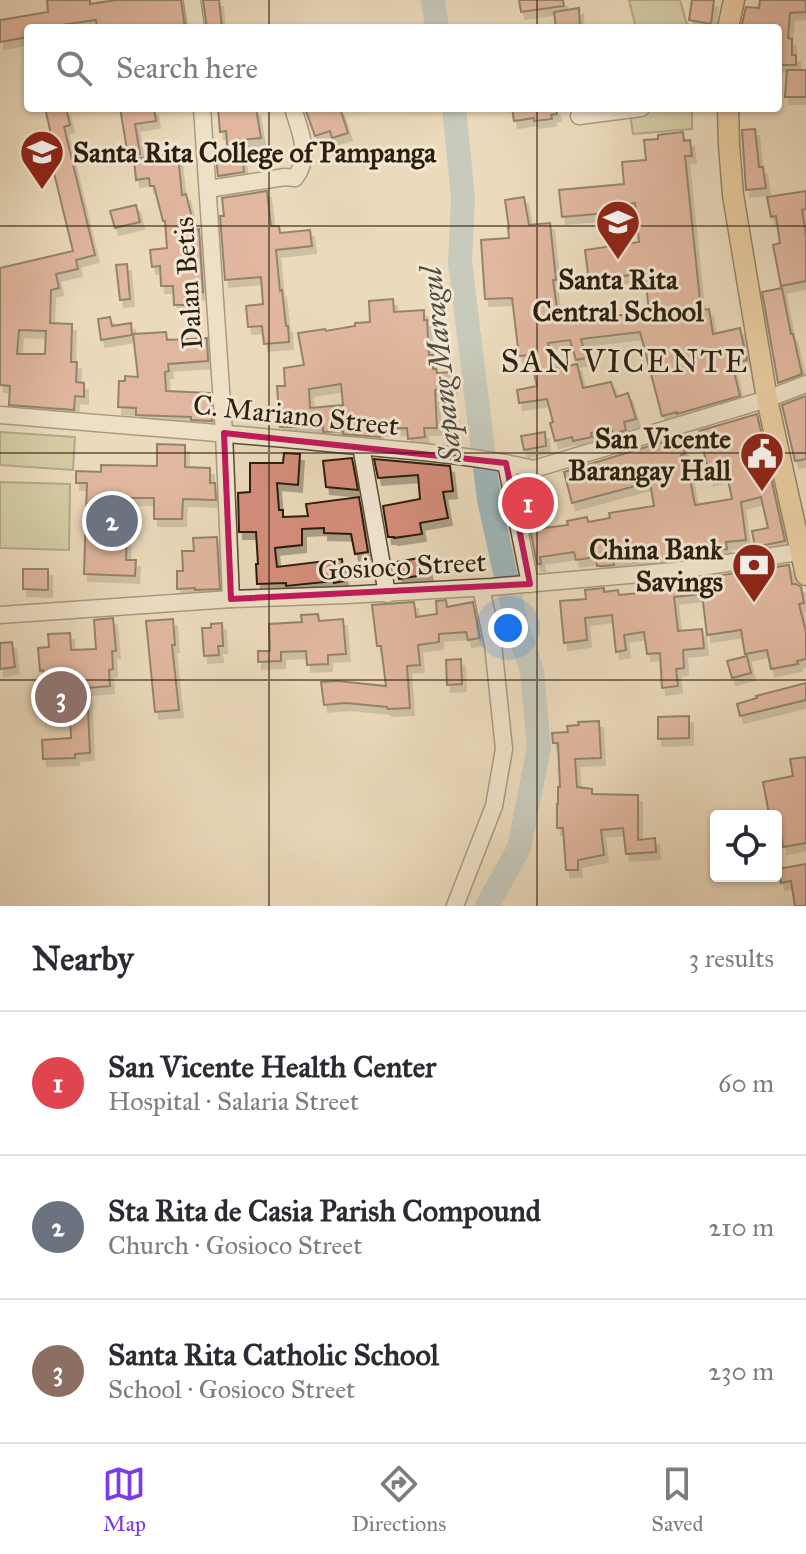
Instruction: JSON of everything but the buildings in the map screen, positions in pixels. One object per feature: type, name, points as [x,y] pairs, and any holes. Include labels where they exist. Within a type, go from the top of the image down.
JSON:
[{"type":"main road","points":[[729,24],[734,0]]},
{"type":"main road","points":[[728,112],[733,195],[767,399],[804,552],[806,575]]},
{"type":"street","points":[[192,0],[195,24]]},
{"type":"street","name":"Dalan Betis","points":[[202,112],[224,433],[231,599]]},
{"type":"street","points":[[208,189],[295,178],[302,169],[306,150],[294,112]]},
{"type":"street","points":[[579,116],[610,112]]},
{"type":"street","name":"C. Mariano Street","points":[[0,415],[361,446],[503,462],[534,469],[767,399],[806,384]]},
{"type":"street","points":[[361,446],[387,594]]},
{"type":"street","points":[[503,462],[528,584]]},
{"type":"street","name":"Gosioco Street","points":[[0,615],[231,599],[486,588],[675,571],[804,552]]},
{"type":"street","points":[[455,906],[494,806],[504,749],[486,588]]},
{"type":"highlighted area","points":[[224,433],[506,463],[530,584],[231,599]]},
{"type":"green space","points":[[629,0],[680,0],[687,24],[635,24]]},
{"type":"green space","points":[[630,112],[692,112],[692,129],[633,134]]},
{"type":"green space","points":[[0,432],[75,437],[73,470],[0,465]]},
{"type":"green space","points":[[0,482],[70,484],[69,550],[0,548]]},
{"type":"waterway","name":"Sapang Maragul","points":[[433,0],[436,24]]},
{"type":"waterway","name":"Sapang Maragul","points":[[454,112],[463,197],[460,262],[489,500],[517,626],[532,671],[539,747],[519,848],[487,906]]},
{"type":"place","name":"Santa Rita College of Pampanga","points":[[42,191]]},
{"type":"place","name":"Santa Rita Central School","points":[[618,261]]},
{"type":"place","name":"San Vicente Barangay Hall","points":[[762,493]]},
{"type":"place","name":"San Vicente Health Center","points":[[528,503]]},
{"type":"place","name":"Sta Rita de Casia Parish Compound","points":[[112,521]]},
{"type":"place","name":"China Bank Savings","points":[[754,604]]},
{"type":"place","name":"Santa Rita Catholic School","points":[[61,697]]},
{"type":"district","name":"SAN VICENTE","points":[[625,361]]}]
